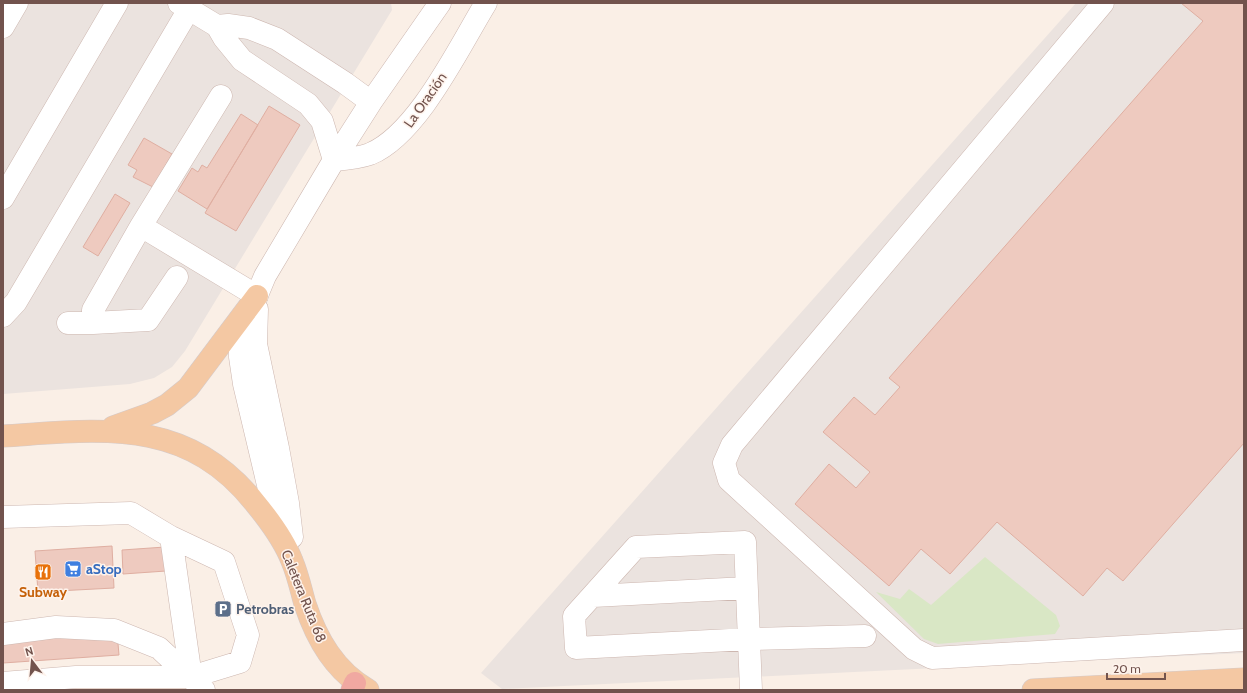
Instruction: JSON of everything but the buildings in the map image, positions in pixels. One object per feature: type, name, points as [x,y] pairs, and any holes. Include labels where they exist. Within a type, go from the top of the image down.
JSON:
[{"type":"main road","points":[[98,430],[136,420],[152,413],[178,397],[197,378],[212,355],[257,296]]},
{"type":"main road","name":"Caletera Ruta 68","points":[[3,436],[98,430],[134,433],[158,437],[183,446],[211,462],[233,479],[251,497],[279,536],[292,561],[306,606],[326,650],[339,668],[359,688]]},
{"type":"main road","points":[[1033,690],[1244,679]]},
{"type":"street","points":[[3,27],[17,3]]},
{"type":"street","points":[[3,198],[116,3]]},
{"type":"street","points":[[292,561],[273,506],[253,427],[240,357],[240,336],[265,276],[334,160],[371,102],[440,3]]},
{"type":"street","name":"La Oración","points":[[334,160],[357,158],[371,153],[391,141],[402,132],[425,104],[486,3]]},
{"type":"street","points":[[1103,3],[732,445],[724,463],[729,480],[914,649],[932,658],[1244,640]]},
{"type":"street","points":[[3,316],[16,302],[184,6],[217,26],[224,38],[242,60],[308,104],[316,112],[324,128],[334,160]]},
{"type":"street","points":[[217,26],[228,25],[249,28],[276,39],[345,83],[371,102]]},
{"type":"street","points":[[93,323],[93,310],[141,226],[221,96]]},
{"type":"street","points":[[141,226],[257,296]]},
{"type":"street","points":[[68,323],[148,320],[178,277]]},
{"type":"street","points":[[3,518],[131,513],[172,537],[224,562],[248,634],[240,662],[198,683],[76,677],[3,683]]},
{"type":"street","points":[[172,537],[198,683]]},
{"type":"street","points":[[751,690],[749,639],[744,542],[636,547],[574,616],[576,648],[749,639],[865,636]]},
{"type":"street","points":[[593,596],[746,588]]},
{"type":"street","points":[[3,634],[56,628],[114,630],[159,648],[198,683]]},
{"type":"shaded area","points":[[3,3],[391,3],[392,10],[185,351],[172,367],[154,378],[130,384],[3,394]]},
{"type":"shaded area","points":[[1076,3],[1244,3],[1244,653],[502,689],[481,673]]},
{"type":"green space","points":[[985,557],[1056,615],[1060,626],[1055,634],[938,644],[924,639],[876,592],[900,599],[909,589],[931,605]]},
{"type":"place","name":"aStop","points":[[73,569]]},
{"type":"place","name":"Subway","points":[[43,572]]},
{"type":"place","name":"Petrobras","points":[[223,609]]}]
